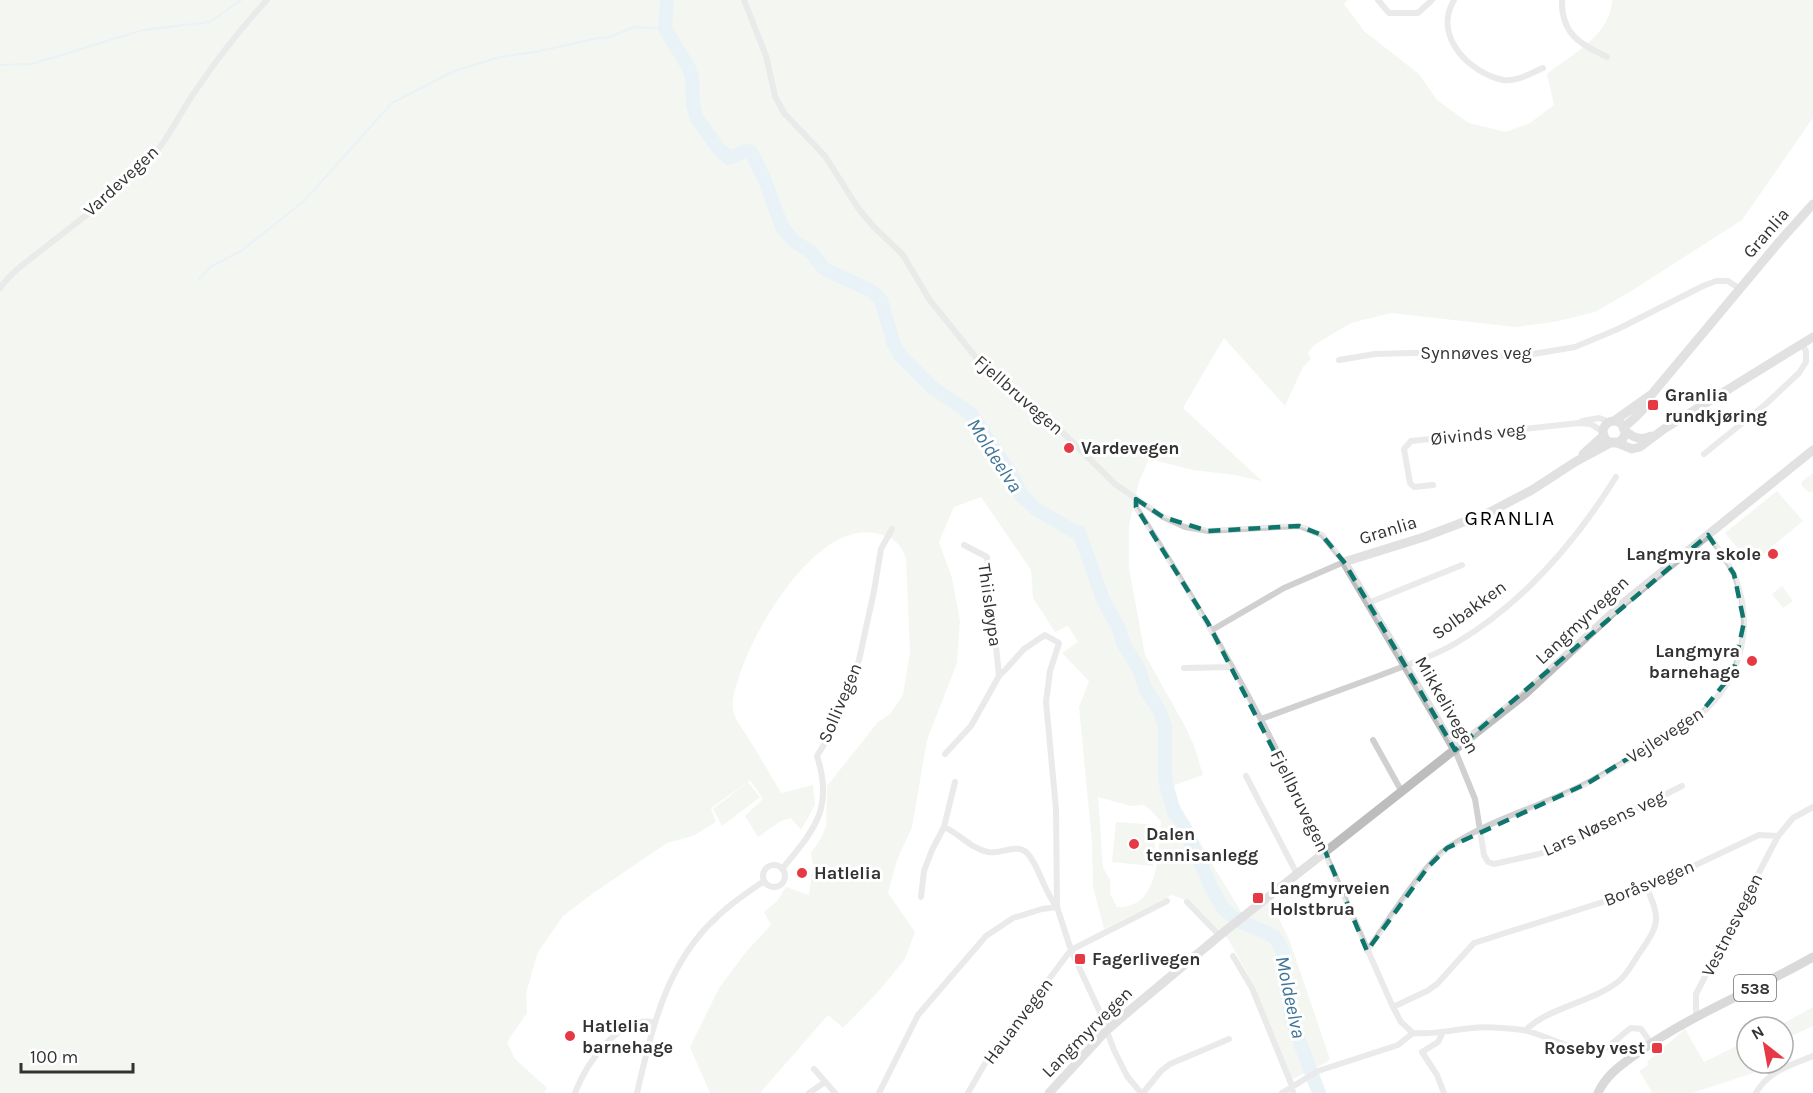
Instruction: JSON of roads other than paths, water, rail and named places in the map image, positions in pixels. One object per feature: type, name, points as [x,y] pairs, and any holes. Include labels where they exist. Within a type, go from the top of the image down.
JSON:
[{"type":"main road","name":"538","points":[[1598,1093],[1610,1075],[1651,1043],[1696,1016],[1813,957]]},
{"type":"street","name":"Vardevegen","points":[[0,288],[20,267],[147,162],[171,132],[195,91],[223,52],[267,0]]},
{"type":"street","name":"Fjellbruvegen","points":[[744,0],[766,56],[775,96],[783,113],[825,156],[858,208],[903,255],[952,330],[982,365],[1054,424],[1115,484],[1136,499],[1136,507],[1212,630],[1261,719],[1325,852],[1393,1006],[1401,1022],[1413,1033]]},
{"type":"street","points":[[1378,0],[1389,13],[1418,13],[1432,0]]},
{"type":"street","points":[[1454,0],[1449,8],[1448,35],[1454,47],[1475,68],[1504,80],[1520,78],[1543,68]]},
{"type":"street","points":[[1562,0],[1562,15],[1573,36],[1579,43],[1607,57]]},
{"type":"street","name":"Granlia","points":[[1575,462],[1603,434],[1605,426],[1652,394],[1813,204]]},
{"type":"street","name":"Synnøves veg","points":[[1339,360],[1376,354],[1449,352],[1498,356],[1533,354],[1575,347],[1710,283],[1728,281],[1740,289]]},
{"type":"street","points":[[1603,434],[1614,442],[1636,449],[1645,445],[1655,436],[1813,337]]},
{"type":"street","points":[[1704,454],[1767,403],[1799,373],[1806,362],[1806,351],[1802,344]]},
{"type":"street","name":"Granlia","points":[[1212,630],[1284,588],[1344,562],[1443,530],[1490,512],[1538,486],[1575,462],[1622,438],[1624,429],[1649,402],[1652,394]]},
{"type":"street","name":"Øivinds veg","points":[[1433,485],[1414,487],[1410,483],[1404,448],[1411,441],[1579,423],[1599,418],[1612,421]]},
{"type":"street","points":[[1612,421],[1620,423],[1636,439],[1655,436]]},
{"type":"street","name":"Øivinds veg","points":[[1579,423],[1591,424],[1603,434]]},
{"type":"street","name":"Langmyrvegen","points":[[1049,1093],[1106,1031],[1222,933],[1541,681],[1621,605],[1813,450]]},
{"type":"street","name":"Solbakken","points":[[1261,719],[1405,666],[1462,639],[1530,585],[1565,549],[1616,477]]},
{"type":"street","name":"Mikkelivegen","points":[[1136,499],[1185,527],[1208,531],[1299,526],[1322,536],[1344,562],[1455,750],[1472,787],[1481,830]]},
{"type":"street","name":"Sollivegen","points":[[782,869],[804,842],[822,808],[824,797],[822,773],[817,756],[830,735],[859,660],[874,591],[880,549],[892,529]]},
{"type":"street","name":"Vejlevegen","points":[[1367,951],[1428,867],[1447,848],[1481,830],[1587,783],[1688,723],[1717,698],[1733,672],[1741,651],[1744,633],[1743,610],[1740,590],[1734,574],[1708,535]]},
{"type":"street","name":"Thiisløypa","points":[[964,545],[987,557],[999,676]]},
{"type":"street","points":[[1368,603],[1462,565]]},
{"type":"street","points":[[945,754],[971,726],[999,676],[1024,649],[1046,635],[1059,643],[1050,671],[1046,702],[1056,809],[1057,907],[1071,950],[1124,1071],[1142,1093],[1165,1067],[1229,1039]]},
{"type":"street","points":[[1185,668],[1232,667]]},
{"type":"street","points":[[1373,740],[1402,792]]},
{"type":"street","points":[[1246,776],[1297,874]]},
{"type":"street","points":[[921,897],[924,871],[944,827],[955,782]]},
{"type":"street","name":"Lars Nøsens veg","points":[[1481,830],[1486,859],[1494,864],[1503,863],[1568,844],[1682,786]]},
{"type":"street","points":[[1778,836],[1793,818],[1813,807]]},
{"type":"street","points":[[944,827],[984,852],[1017,849],[1024,851],[1033,862],[1046,892],[1057,907]]},
{"type":"street","name":"Boråsvegen","points":[[1393,1006],[1437,984],[1474,943],[1647,888],[1759,835],[1778,836]]},
{"type":"street","name":"Vestnesvegen","points":[[1696,1016],[1696,994],[1778,836]]},
{"type":"street","name":"Sollivegen","points":[[764,881],[764,872],[767,867],[776,866],[782,869]]},
{"type":"street","name":"Sollivegen","points":[[764,881],[772,886],[781,884],[784,878],[782,869]]},
{"type":"street","name":"Sollivegen","points":[[637,1093],[654,1022],[677,966],[693,942],[723,911],[764,881]]},
{"type":"street","points":[[1526,1030],[1534,1022],[1584,1000],[1620,980],[1656,929],[1656,910],[1647,888]]},
{"type":"street","points":[[1071,950],[1167,901]]},
{"type":"street","points":[[1187,902],[1222,933]]},
{"type":"street","points":[[879,1093],[918,1015],[964,958],[986,936],[1013,918],[1057,907]]},
{"type":"street","name":"Hauanvegen","points":[[968,1093],[984,1065],[1071,950]]},
{"type":"street","points":[[1233,956],[1252,988],[1293,1090]]},
{"type":"street","points":[[575,1093],[592,1062],[607,1042],[641,1022],[654,1022]]},
{"type":"street","points":[[1282,1093],[1293,1090],[1306,1076],[1398,1045],[1413,1033],[1427,1035],[1475,1028],[1501,1027],[1526,1030],[1589,1052],[1608,1048],[1620,1035],[1631,1028],[1641,1029],[1651,1043]]},
{"type":"street","points":[[1443,1032],[1438,1042],[1422,1052],[1437,1075],[1444,1093]]},
{"type":"street","points":[[1756,1093],[1772,1074],[1813,1056]]},
{"type":"street","points":[[814,1068],[835,1093]]},
{"type":"street","points":[[809,1093],[825,1082]]},
{"type":"waterway","points":[[0,65],[32,64],[143,30],[210,22],[241,0]]},
{"type":"waterway","name":"Moldeelva","points":[[667,0],[665,29],[689,68],[696,117],[718,148],[729,158],[746,151],[751,152],[764,178],[782,227],[793,240],[812,253],[824,269],[872,291],[881,300],[894,345],[901,356],[933,388],[971,414],[1012,475],[1021,495],[1036,509],[1075,532],[1079,532],[1104,602],[1118,627],[1124,645],[1139,669],[1145,688],[1159,710],[1165,726],[1165,780],[1174,812],[1184,826],[1222,907],[1237,920],[1274,936],[1283,951],[1283,972],[1292,1021],[1319,1093]]},
{"type":"waterway","points":[[199,279],[210,267],[241,251],[303,202],[392,103],[454,71],[500,57],[606,38],[635,27],[665,29]]},
{"type":"place","name":"Granlia rundkjøring","points":[[1653,405]]},
{"type":"place","name":"Vardevegen","points":[[1069,448]]},
{"type":"place","name":"Langmyra skole","points":[[1773,554]]},
{"type":"place","name":"Langmyra barnehage","points":[[1752,661]]},
{"type":"place","name":"Dalen tennisanlegg","points":[[1134,844]]},
{"type":"place","name":"Hatlelia","points":[[802,873]]},
{"type":"place","name":"Langmyrveien Holstbrua","points":[[1258,898]]},
{"type":"place","name":"Fagerlivegen","points":[[1080,959]]},
{"type":"place","name":"Hatlelia barnehage","points":[[570,1036]]},
{"type":"place","name":"Roseby vest","points":[[1657,1048]]},
{"type":"district","name":"GRANLIA","points":[[1510,518]]}]
